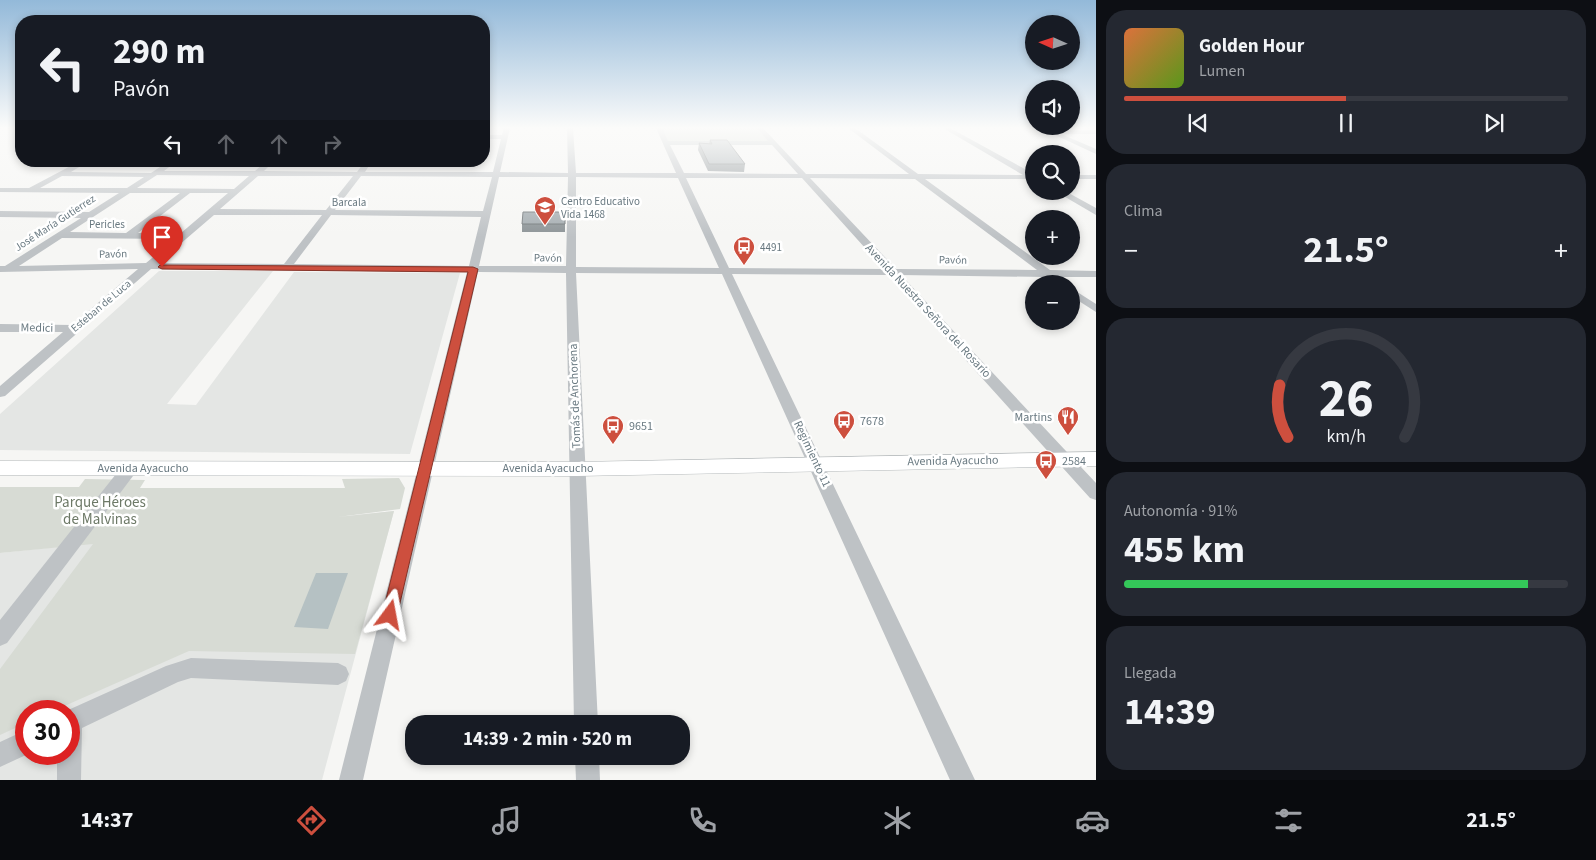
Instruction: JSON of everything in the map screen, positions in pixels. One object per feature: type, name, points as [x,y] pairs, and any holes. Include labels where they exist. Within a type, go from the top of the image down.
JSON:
[{"type":"main road","name":"Avenida Ayacucho","points":[[0,468],[577,469],[1096,458]]},
{"type":"street","points":[[351,780],[498,164]]},
{"type":"street","name":"Tomás de Anchorena","points":[[572,164],[571,271],[586,715]]},
{"type":"street","name":"Regimiento 11","points":[[676,164],[728,271],[963,780]]},
{"type":"street","name":"Avenida Nuestra Señora del Rosario","points":[[793,164],[1096,494]]},
{"type":"street","points":[[901,164],[1048,274]]},
{"type":"street","points":[[1011,164],[1025,172]]},
{"type":"street","points":[[30,190],[74,167]]},
{"type":"street","name":"José María Gutierrez","points":[[2,270],[165,167]]},
{"type":"street","name":"Esteban de Luca","points":[[0,393],[264,167]]},
{"type":"street","points":[[287,268],[365,167]]},
{"type":"street","points":[[60,174],[360,174],[429,171],[572,175],[1025,177]]},
{"type":"street","points":[[1080,177],[1096,177]]},
{"type":"street","points":[[1,191],[236,192]]},
{"type":"street","points":[[129,235],[188,191]]},
{"type":"street","points":[[1075,200],[1096,212]]},
{"type":"street","name":"Barcala","points":[[212,212],[487,214]]},
{"type":"street","points":[[0,214],[90,215]]},
{"type":"street","name":"Pericles","points":[[59,235],[184,236]]},
{"type":"street","name":"Pavón","points":[[2,270],[148,266],[1096,274]]},
{"type":"street","points":[[1080,296],[1096,308]]},
{"type":"street","name":"Medici","points":[[0,328],[75,329]]},
{"type":"street","points":[[0,636],[130,468]]},
{"type":"street","points":[[80,717],[174,673],[191,668],[338,674]]},
{"type":"street","points":[[0,755],[15,748]]},
{"type":"street","points":[[69,765],[69,780]]},
{"type":"street","points":[[587,765],[588,780]]},
{"type":"shaded area","points":[[159,271],[273,271],[167,404],[196,405],[294,272],[460,273],[410,454],[0,450],[0,414]]},
{"type":"shaded area","points":[[394,511],[322,780],[0,780],[0,553]]},
{"type":"shaded area","points":[[316,573],[348,573],[328,629],[294,627]]},
{"type":"green space","name":"Parque Héroes de Malvinas","points":[[399,478],[405,488],[400,509],[338,517],[394,511],[355,654],[189,651],[78,700],[15,700],[15,728],[0,735],[0,669],[93,544],[0,553],[0,487],[79,487],[85,479],[145,480],[140,488],[345,488],[342,479]]},
{"type":"building","points":[[523,212],[565,212],[565,224],[522,224]]},
{"type":"place","name":"Centro Educativo Vida 1468","points":[[545,226]]},
{"type":"place","name":"4491","points":[[744,266]]},
{"type":"place","name":"Martins","points":[[1068,436]]},
{"type":"place","name":"7678","points":[[844,440]]},
{"type":"place","name":"9651","points":[[613,445]]},
{"type":"place","name":"2584","points":[[1046,480]]},
{"type":"route","points":[[162,267],[473,269],[390,615]]}]
